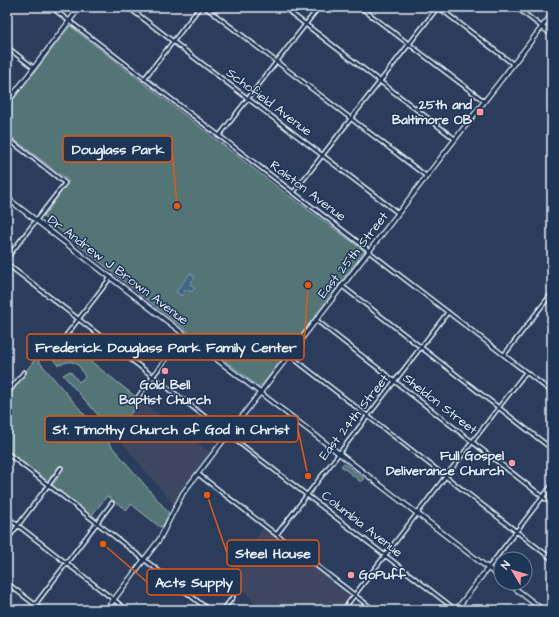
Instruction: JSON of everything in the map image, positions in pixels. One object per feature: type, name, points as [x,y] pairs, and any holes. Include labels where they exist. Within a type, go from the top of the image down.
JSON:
[{"type":"main road","points":[[7,103],[80,7]]},
{"type":"main road","name":"East 25th Street","points":[[106,610],[159,540],[181,496],[552,14]]},
{"type":"main road","points":[[542,28],[552,36]]},
{"type":"main road","name":"Dr Andrew J Brown Avenue","points":[[7,198],[493,572]]},
{"type":"main road","points":[[456,610],[488,568]]},
{"type":"main road","points":[[518,591],[543,610]]},
{"type":"street","name":"Ralston Avenue","points":[[51,7],[552,392]]},
{"type":"street","name":"Schofield Avenue","points":[[128,7],[398,214]]},
{"type":"street","points":[[144,79],[200,7]]},
{"type":"street","points":[[205,7],[426,176]]},
{"type":"street","points":[[283,7],[455,139]]},
{"type":"street","points":[[219,136],[319,7]]},
{"type":"street","points":[[360,7],[484,101]]},
{"type":"street","points":[[294,193],[438,7],[513,64]]},
{"type":"street","points":[[516,7],[542,28]]},
{"type":"street","points":[[7,47],[34,68]]},
{"type":"street","points":[[7,138],[65,183],[7,258]]},
{"type":"street","name":"Columbia Avenue","points":[[7,264],[456,610]]},
{"type":"street","points":[[64,338],[111,277]]},
{"type":"street","points":[[342,286],[552,449]]},
{"type":"street","points":[[504,355],[552,293]]},
{"type":"street","name":"East 24th Street","points":[[277,534],[448,312]]},
{"type":"street","name":"Sheldon Street","points":[[315,320],[552,504]]},
{"type":"street","points":[[138,397],[186,335]]},
{"type":"street","points":[[289,355],[552,559]]},
{"type":"street","points":[[8,392],[24,372]]},
{"type":"street","points":[[343,610],[526,372]]},
{"type":"street","points":[[7,453],[209,610]]},
{"type":"street","points":[[7,540],[61,468]]},
{"type":"street","points":[[198,474],[374,610]]},
{"type":"street","points":[[488,568],[552,485]]},
{"type":"street","points":[[31,610],[112,503]]},
{"type":"street","points":[[7,517],[127,610]]},
{"type":"street","points":[[7,583],[42,610]]},
{"type":"street","points":[[223,610],[233,597]]},
{"type":"shaded area","points":[[190,273],[195,277],[190,284],[195,288],[191,292],[186,289],[181,296],[176,292]]},
{"type":"shaded area","points":[[141,401],[211,453],[179,494],[174,505],[114,433]]},
{"type":"shaded area","points":[[264,527],[351,595],[339,610],[261,610],[229,573]]},
{"type":"green space","points":[[70,26],[288,195],[365,251],[262,385],[258,386],[43,217],[69,181],[7,134],[7,108]]},
{"type":"green space","points":[[60,337],[141,401],[114,433],[63,375],[70,371],[79,382],[85,377],[78,366],[70,362],[58,365],[48,353]]},
{"type":"green space","points":[[36,358],[169,513],[163,526],[160,527],[131,504],[126,510],[107,496],[92,515],[97,519],[96,520],[52,486],[63,469],[59,466],[50,478],[51,479],[47,482],[7,452],[7,396]]},
{"type":"green space","points":[[344,463],[364,478],[361,482],[341,466]]},
{"type":"place","name":"25th and Baltimore OB","points":[[480,112]]},
{"type":"place","name":"Douglass Park","points":[[177,206]]},
{"type":"place","name":"Frederick Douglass Park Family Center","points":[[308,285]]},
{"type":"place","name":"Gold Bell Baptist Church","points":[[165,371]]},
{"type":"place","name":"Full Gospel Deliverance Church","points":[[512,463]]},
{"type":"place","name":"St. Timothy Church of God in Christ","points":[[308,476]]},
{"type":"place","name":"Steel House","points":[[207,495]]},
{"type":"place","name":"Acts Supply","points":[[103,544]]},
{"type":"place","name":"GoPuff","points":[[351,575]]}]
